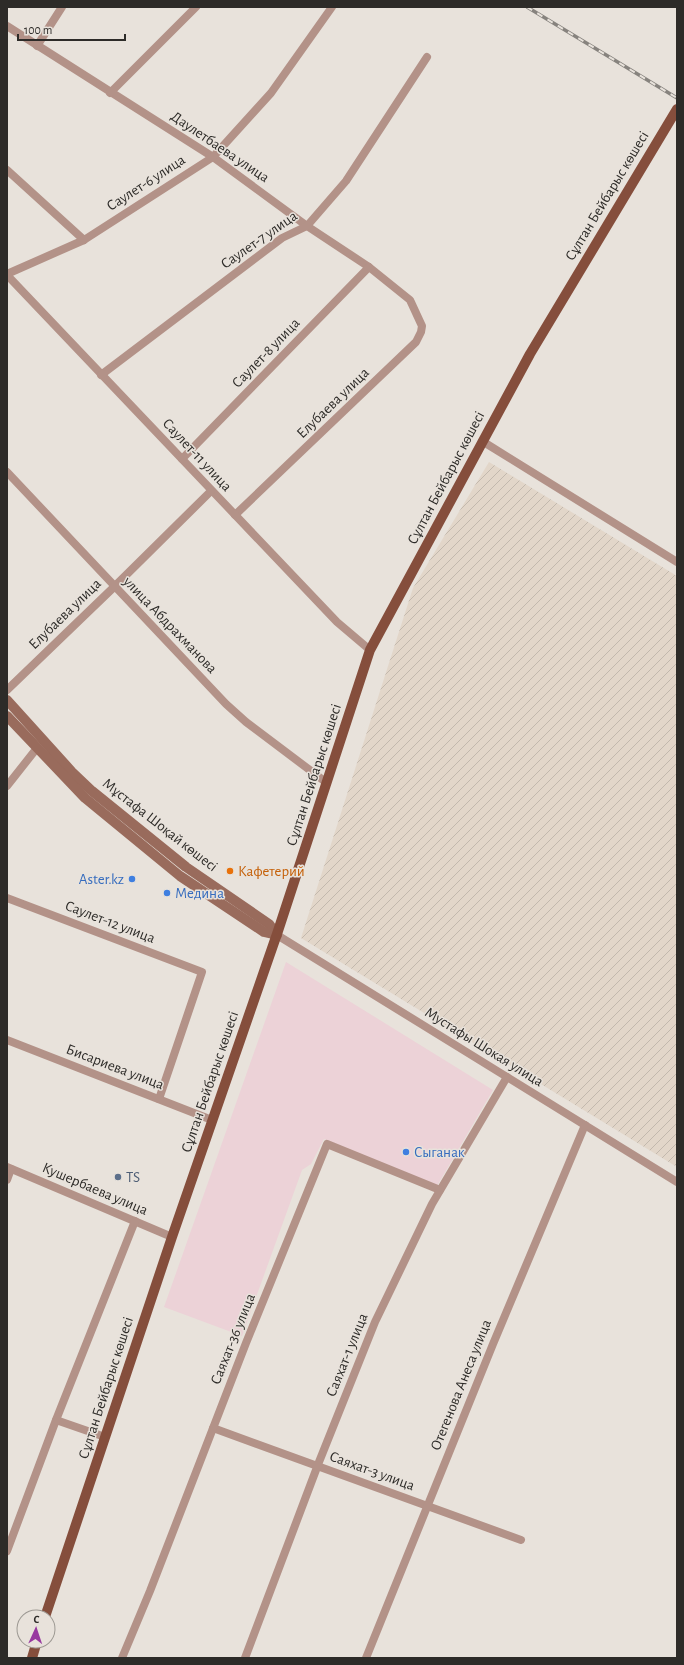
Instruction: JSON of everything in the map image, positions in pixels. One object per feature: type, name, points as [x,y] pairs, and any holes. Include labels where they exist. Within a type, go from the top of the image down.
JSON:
[{"type":"main road","name":"Сұлтан Бейбарыс көшесі","points":[[48,1609],[172,1237],[277,935],[370,650],[530,354],[677,109]]},
{"type":"street","points":[[37,46],[62,7]]},
{"type":"street","points":[[110,93],[196,7]]},
{"type":"street","name":"Саулет-6 улица","points":[[7,274],[84,240],[213,157],[271,92],[332,7]]},
{"type":"street","name":"Даулетбаева улица","points":[[7,26],[110,93],[213,157],[307,226],[369,267],[410,300]]},
{"type":"street","name":"Саулет-7 улица","points":[[101,374],[282,238],[307,226],[346,181],[427,57]]},
{"type":"street","points":[[7,170],[84,240]]},
{"type":"street","name":"Саулет-8 улица","points":[[182,459],[369,267]]},
{"type":"street","name":"Саулет-11 улица","points":[[7,274],[211,491],[337,622],[370,650]]},
{"type":"street","name":"Елубаева улица","points":[[235,515],[416,342],[422,326],[410,300]]},
{"type":"street","points":[[482,441],[677,562]]},
{"type":"street","name":"улица Абдрахманова","points":[[7,472],[226,704],[246,722],[327,783]]},
{"type":"street","name":"Елубаева улица","points":[[7,690],[211,491]]},
{"type":"street","name":"Мұстафа Шоқай көшесі","points":[[7,700],[72,772],[92,791],[186,867],[268,924],[277,935]]},
{"type":"street","name":"Мұстафа Шоқай көшесі","points":[[7,716],[85,798],[180,876],[264,932],[277,935]]},
{"type":"street","points":[[7,786],[37,748]]},
{"type":"street","name":"Саулет-12 улица","points":[[7,898],[202,972],[159,1099]]},
{"type":"street","name":"Мустафы Шокая улица","points":[[277,935],[677,1182]]},
{"type":"street","name":"Бисариева улица","points":[[7,1040],[212,1120]]},
{"type":"street","name":"Саяхат-1 улица","points":[[245,1658],[375,1322],[440,1190],[507,1077]]},
{"type":"street","name":"Отегенова Анеса улица","points":[[366,1658],[496,1336],[585,1125]]},
{"type":"street","name":"Саяхат-36 улица","points":[[122,1658],[327,1144],[440,1190]]},
{"type":"street","points":[[7,1180],[9,1168]]},
{"type":"street","name":"Кушербаева улица","points":[[9,1168],[172,1237]]},
{"type":"street","points":[[7,1551],[56,1420],[135,1221]]},
{"type":"street","points":[[56,1420],[105,1437]]},
{"type":"street","name":"Саяхат-3 улица","points":[[213,1428],[521,1540]]},
{"type":"shaded area","points":[[489,462],[677,576],[677,1167],[301,938],[413,588]]},
{"type":"shaded area","name":"Сыганак","points":[[286,962],[493,1090],[437,1186],[324,1139],[311,1164],[302,1170],[242,1336],[164,1307]]},
{"type":"railway","points":[[527,7],[677,98]]},
{"type":"place","name":"Кафетерий","points":[[230,871]]},
{"type":"place","name":"Aster.kz","points":[[132,879]]},
{"type":"place","name":"Медина","points":[[167,893]]},
{"type":"place","name":"Сыганак","points":[[406,1152]]},
{"type":"place","name":"TS","points":[[118,1177]]}]
